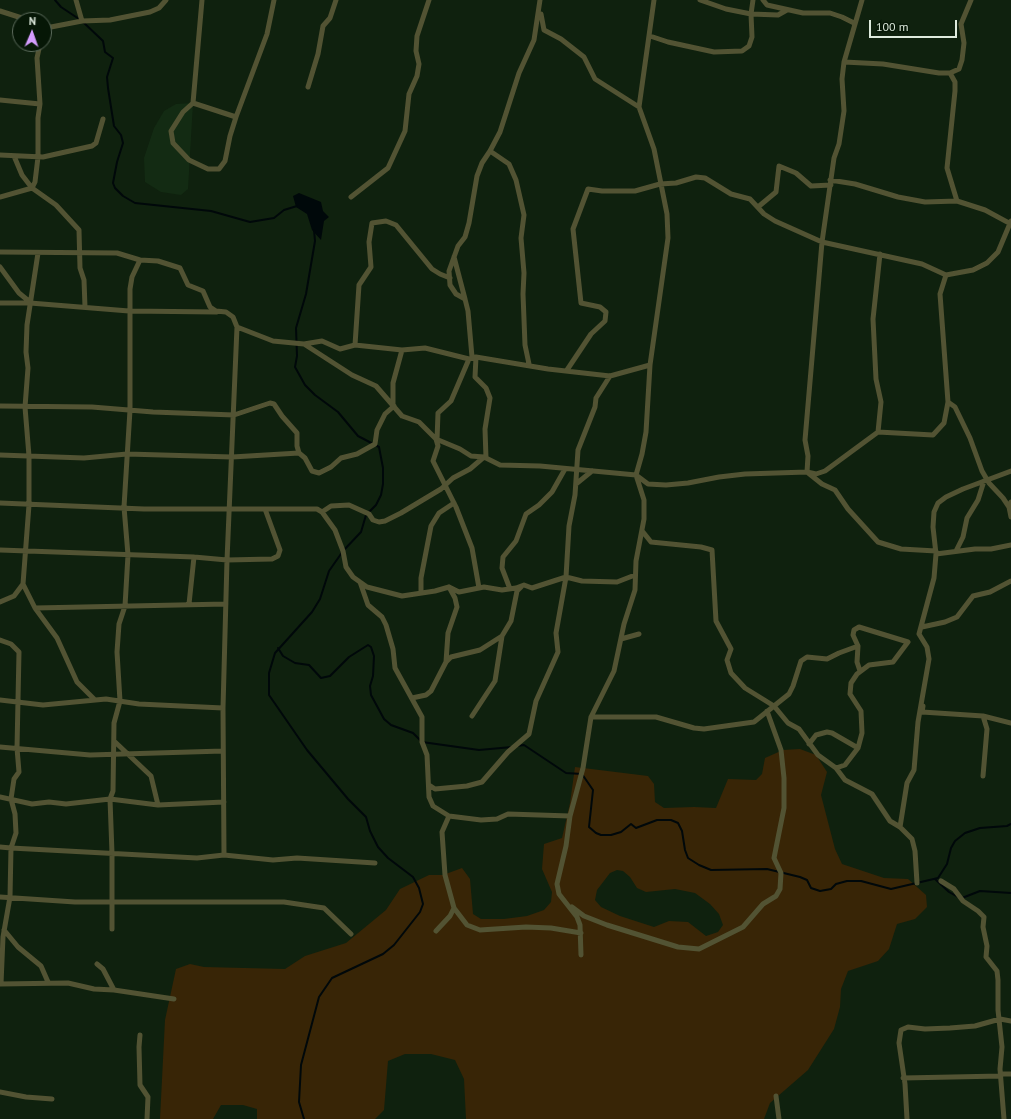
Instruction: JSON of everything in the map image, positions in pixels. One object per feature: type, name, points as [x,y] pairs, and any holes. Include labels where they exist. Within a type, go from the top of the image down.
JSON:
[{"type":"street","points":[[76,0],[82,21]]},
{"type":"street","points":[[52,27],[82,21],[110,20],[150,12],[160,8],[166,0]]},
{"type":"street","points":[[202,0],[193,103],[183,112],[171,131],[173,143],[189,160],[208,169],[219,169],[225,161],[230,136],[236,117],[268,34],[274,0]]},
{"type":"street","points":[[308,87],[318,54],[322,26],[330,18],[336,0]]},
{"type":"street","points":[[351,197],[388,168],[405,132],[409,94],[417,76],[419,64],[416,51],[417,36],[429,0]]},
{"type":"street","points":[[540,0],[544,30],[561,39],[584,57],[588,69],[595,79],[603,86],[639,107]]},
{"type":"street","points":[[581,955],[581,933],[576,917],[559,894],[557,884],[566,846],[570,816],[583,768],[591,717],[614,671],[621,639],[635,590],[638,548],[643,532],[644,500],[636,475],[646,432],[650,365],[668,238],[667,214],[651,139],[639,107],[650,36],[650,18],[654,0]]},
{"type":"street","points":[[700,0],[726,9],[751,14],[778,15],[787,10]]},
{"type":"street","points":[[650,36],[668,42],[714,52],[742,51],[749,46],[752,38],[751,14],[753,0]]},
{"type":"street","points":[[763,0],[767,5],[803,13],[830,14],[842,17],[854,23]]},
{"type":"street","points":[[807,472],[808,456],[805,440],[822,242],[844,111],[842,79],[844,62],[854,23],[862,0]]},
{"type":"street","points":[[844,62],[883,64],[950,73],[959,69],[962,60],[964,43],[961,24],[971,0]]},
{"type":"street","points":[[465,299],[456,294],[450,285],[448,271],[458,246],[465,237],[469,223],[477,176],[506,116],[519,73],[534,40],[540,7]]},
{"type":"street","points":[[0,11],[12,15]]},
{"type":"street","points":[[0,197],[32,188],[35,182],[38,157],[38,118],[40,104],[37,58],[38,52]]},
{"type":"street","points":[[950,73],[955,82],[955,91],[947,168],[957,201]]},
{"type":"street","points":[[0,100],[40,104]]},
{"type":"street","points":[[193,103],[236,117]]},
{"type":"street","points":[[0,155],[38,157],[73,152],[92,146],[96,143],[102,119]]},
{"type":"street","points":[[490,151],[508,164],[516,180],[524,215],[521,238],[524,273],[523,294],[525,345],[529,364]]},
{"type":"street","points":[[14,156],[22,175],[32,188],[56,205],[78,227],[80,268],[84,280],[85,307]]},
{"type":"street","points":[[567,370],[591,334],[605,321],[606,312],[600,307],[581,303],[573,229],[588,189],[602,191],[635,191],[660,184],[676,183],[696,177],[705,178],[731,194],[750,199],[758,207],[775,221],[822,242],[922,264],[946,275],[973,270],[987,263],[998,252],[1010,223],[985,210],[957,201],[925,202],[898,197],[855,184],[831,182],[811,186],[796,173],[779,166],[776,192],[758,207]]},
{"type":"street","points":[[355,345],[359,285],[371,267],[369,242],[372,223],[386,221],[396,225],[432,269],[450,278]]},
{"type":"street","points":[[0,252],[117,253],[140,260],[158,261],[180,268],[188,285],[203,291],[210,307],[216,311],[226,312],[233,317],[237,327],[227,560],[223,708],[224,855]]},
{"type":"street","points":[[0,602],[14,596],[23,584],[29,505],[25,407],[28,368],[26,352],[27,324],[38,253]]},
{"type":"street","points":[[878,432],[881,402],[876,379],[874,319],[880,254]]},
{"type":"street","points":[[454,258],[468,311],[475,377],[486,388],[490,398],[485,429],[485,457]]},
{"type":"street","points":[[112,929],[110,799],[113,791],[114,724],[120,701],[117,652],[119,624],[125,606],[128,555],[124,507],[130,410],[129,311],[132,277],[140,260]]},
{"type":"street","points":[[0,267],[19,293],[30,302]]},
{"type":"street","points":[[436,440],[460,449],[471,456],[485,457],[500,466],[540,466],[636,475],[648,484],[666,485],[745,474],[807,472],[816,474],[824,471],[878,432],[933,435],[944,423],[948,402],[940,294],[946,275]]},
{"type":"street","points":[[0,303],[30,302],[129,311],[226,312]]},
{"type":"street","points":[[237,327],[273,341],[304,344],[322,340],[340,349],[355,345],[402,350],[425,348],[472,358],[529,364],[548,369],[610,376],[650,365]]},
{"type":"street","points":[[304,344],[352,375],[376,386],[402,416],[423,425],[436,440],[438,446],[433,461],[446,484],[472,548],[479,588]]},
{"type":"street","points":[[0,406],[92,407],[234,415],[270,403],[274,404],[297,433],[297,446],[299,453],[305,458],[312,471],[319,473],[323,472],[341,458],[357,454],[374,444],[377,430],[385,414],[393,405],[393,383],[402,350]]},
{"type":"street","points":[[436,440],[438,413],[451,400],[472,358]]},
{"type":"street","points":[[429,786],[435,789],[467,786],[482,782],[508,752],[529,734],[536,701],[558,652],[556,633],[566,577],[569,526],[581,441],[592,414],[596,398],[610,376]]},
{"type":"street","points":[[948,402],[955,408],[970,438],[976,458],[986,481],[1003,498],[1009,507],[1011,517]]},
{"type":"street","points":[[0,455],[84,458],[127,454],[232,457],[299,453]]},
{"type":"street","points":[[322,512],[331,506],[348,505],[369,514],[373,520],[379,522],[401,513],[470,469],[485,457]]},
{"type":"street","points":[[510,589],[502,568],[503,557],[516,541],[526,514],[552,492],[565,469]]},
{"type":"street","points":[[576,484],[593,471]]},
{"type":"street","points":[[900,827],[907,783],[914,770],[918,722],[929,659],[927,647],[919,634],[934,578],[936,552],[933,527],[934,512],[938,503],[963,489],[1011,471]]},
{"type":"street","points":[[807,472],[822,484],[835,490],[848,509],[878,542],[901,549],[936,552],[975,549],[991,550],[1011,545]]},
{"type":"street","points":[[956,551],[963,537],[967,518],[978,500],[986,481]]},
{"type":"street","points":[[1003,498],[1011,503]]},
{"type":"street","points":[[0,503],[29,505],[317,510],[322,512],[335,530],[346,567],[353,577],[367,587],[402,596],[449,587],[459,592],[488,587],[502,590],[524,585],[532,588],[566,577],[582,581],[618,582],[636,575]]},
{"type":"street","points":[[421,593],[420,578],[431,526],[440,514],[454,503]]},
{"type":"street","points":[[0,550],[194,557],[227,560],[272,559],[278,556],[280,550],[265,509]]},
{"type":"street","points":[[643,532],[651,542],[701,547],[712,550],[716,621],[730,649],[727,660],[732,673],[746,688],[774,706],[788,723],[799,729],[818,755],[836,768],[845,780],[872,794],[890,821],[900,827],[912,839],[916,851],[917,883]]},
{"type":"street","points":[[189,604],[194,557]]},
{"type":"street","points":[[359,581],[368,605],[382,618],[386,626],[394,648],[395,668],[422,717],[422,742],[427,755],[429,797],[433,806],[449,816],[481,820],[497,819],[504,815],[513,814],[570,816]]},
{"type":"street","points":[[922,627],[945,622],[957,617],[973,596],[990,592],[1011,581]]},
{"type":"street","points":[[23,584],[35,608],[57,638],[78,682],[94,699]]},
{"type":"street","points":[[472,716],[495,681],[502,636],[511,621],[517,592],[524,585]]},
{"type":"street","points":[[412,698],[431,691],[446,662],[448,633],[457,607],[455,598],[449,587]]},
{"type":"street","points":[[35,608],[226,604]]},
{"type":"street","points":[[836,768],[845,765],[858,748],[862,733],[861,711],[850,694],[851,683],[860,671],[869,665],[893,662],[908,642],[859,627],[854,630],[853,635],[858,646],[857,662],[860,671]]},
{"type":"street","points":[[621,639],[639,634]]},
{"type":"street","points":[[446,662],[458,655],[480,650],[502,636]]},
{"type":"street","points":[[0,640],[11,644],[19,652],[17,702],[17,748],[19,772],[14,779],[11,799],[15,814],[16,834],[11,848],[10,897],[4,930],[1,984],[48,982],[68,983],[94,989],[114,990],[174,999]]},
{"type":"street","points":[[591,717],[656,716],[694,728],[754,722],[789,694],[794,686],[796,674],[801,661],[807,657],[827,659],[839,652],[858,646]]},
{"type":"street","points":[[927,647],[922,712],[982,716],[1011,723]]},
{"type":"street","points":[[0,700],[43,705],[94,699],[223,708]]},
{"type":"street","points":[[568,905],[584,916],[607,925],[678,947],[698,949],[743,927],[763,904],[776,896],[780,889],[781,873],[774,858],[784,808],[784,778],[780,750],[767,711]]},
{"type":"street","points":[[982,716],[987,728],[983,776]]},
{"type":"street","points":[[809,744],[816,735],[827,732],[832,733],[858,748]]},
{"type":"street","points":[[114,741],[151,776],[158,805]]},
{"type":"street","points":[[0,748],[17,748],[76,754],[113,755],[223,751]]},
{"type":"street","points":[[0,798],[32,804],[49,802],[66,804],[110,799],[158,805],[224,802]]},
{"type":"street","points":[[449,816],[443,827],[442,841],[448,887],[454,908],[466,925],[474,929],[545,927],[581,933]]},
{"type":"street","points":[[0,847],[197,858],[224,855],[273,860],[297,858],[375,863]]},
{"type":"street","points":[[941,881],[954,889],[963,901],[984,917],[983,927],[988,946],[986,957],[997,970],[1002,1047],[1001,1075],[1004,1119]]},
{"type":"street","points":[[0,897],[75,902],[266,902],[316,907],[324,908],[351,934]]},
{"type":"street","points":[[436,931],[450,916],[454,908]]},
{"type":"street","points":[[4,930],[15,944],[41,966],[48,982]]},
{"type":"street","points":[[97,964],[103,969],[114,990]]},
{"type":"street","points":[[907,1119],[905,1084],[899,1043],[899,1035],[904,1028],[925,1029],[975,1026],[1000,1020],[1011,1021]]},
{"type":"street","points":[[140,1035],[140,1084],[148,1097],[147,1119]]},
{"type":"street","points":[[903,1078],[1011,1074]]},
{"type":"street","points":[[0,1092],[52,1100]]},
{"type":"street","points":[[776,1096],[779,1119]]},
{"type":"shaded area","points":[[193,103],[188,189],[181,195],[161,192],[145,182],[144,158],[154,128],[164,111],[176,104]]},
{"type":"shaded area","points":[[299,193],[321,202],[323,211],[329,217],[324,221],[321,240],[312,230],[307,214],[296,207],[293,196]]},
{"type":"shaded area","points":[[800,749],[816,755],[827,772],[821,795],[835,849],[842,864],[884,878],[908,879],[926,895],[927,907],[915,919],[897,924],[889,949],[878,961],[848,971],[841,989],[840,1007],[834,1029],[808,1070],[770,1103],[764,1119],[466,1119],[464,1079],[455,1060],[431,1054],[405,1054],[388,1061],[384,1110],[375,1119],[257,1119],[257,1109],[243,1105],[221,1105],[213,1119],[160,1119],[165,1020],[176,969],[190,964],[204,967],[285,969],[305,956],[346,943],[386,910],[400,889],[429,875],[443,875],[462,868],[470,879],[473,914],[481,919],[504,919],[527,916],[544,910],[551,902],[552,892],[542,869],[544,844],[562,838],[570,803],[575,767],[648,776],[654,784],[655,802],[664,808],[716,808],[728,779],[756,780],[762,774],[765,758],[783,750]],"holes":[[[617,870],[623,871],[630,877],[637,888],[646,892],[675,889],[695,893],[710,904],[719,914],[723,925],[718,932],[706,936],[688,922],[669,921],[654,927],[620,916],[601,907],[595,900],[597,890],[610,873]]]},
{"type":"waterway","points":[[55,0],[61,7],[82,21],[103,41],[105,52],[113,58],[107,77],[108,88],[114,126],[121,135],[123,143],[117,162],[113,183],[115,188],[123,196],[135,203],[211,211],[250,222],[274,218],[284,210],[297,206]]},
{"type":"waterway","points":[[304,1119],[299,1102],[301,1065],[319,997],[332,978],[383,954],[394,945],[420,912],[423,904],[419,888],[413,877],[388,858],[378,847],[370,831],[366,817],[348,799],[307,750],[269,695],[269,673],[275,653],[312,612],[320,599],[329,571],[343,551],[361,532],[366,515],[376,505],[381,495],[383,484],[383,468],[379,447],[358,436],[338,412],[315,395],[305,385],[295,367],[297,356],[296,328],[306,294],[315,241],[314,230]]},
{"type":"waterway","points":[[278,648],[283,656],[295,663],[309,665],[321,678],[330,676],[349,657],[368,645],[371,647],[374,656],[373,676],[370,686],[371,695],[384,719],[391,725],[413,733],[422,742],[479,750],[512,747]]},
{"type":"waterway","points":[[517,746],[524,745],[566,773],[582,774],[593,790],[589,827],[596,833],[601,835],[611,835],[621,832],[631,824],[636,828],[657,820],[671,820],[678,823],[682,831],[688,858],[699,865],[711,870],[767,869],[800,877],[807,880],[811,888],[820,891],[831,889],[836,884],[847,881],[861,881],[891,889],[938,878],[947,864],[951,848],[955,841],[965,833],[980,828],[1007,826],[1011,824]]},
{"type":"waterway","points":[[935,879],[949,892],[958,897]]},
{"type":"waterway","points":[[962,898],[980,891],[1011,893]]}]
